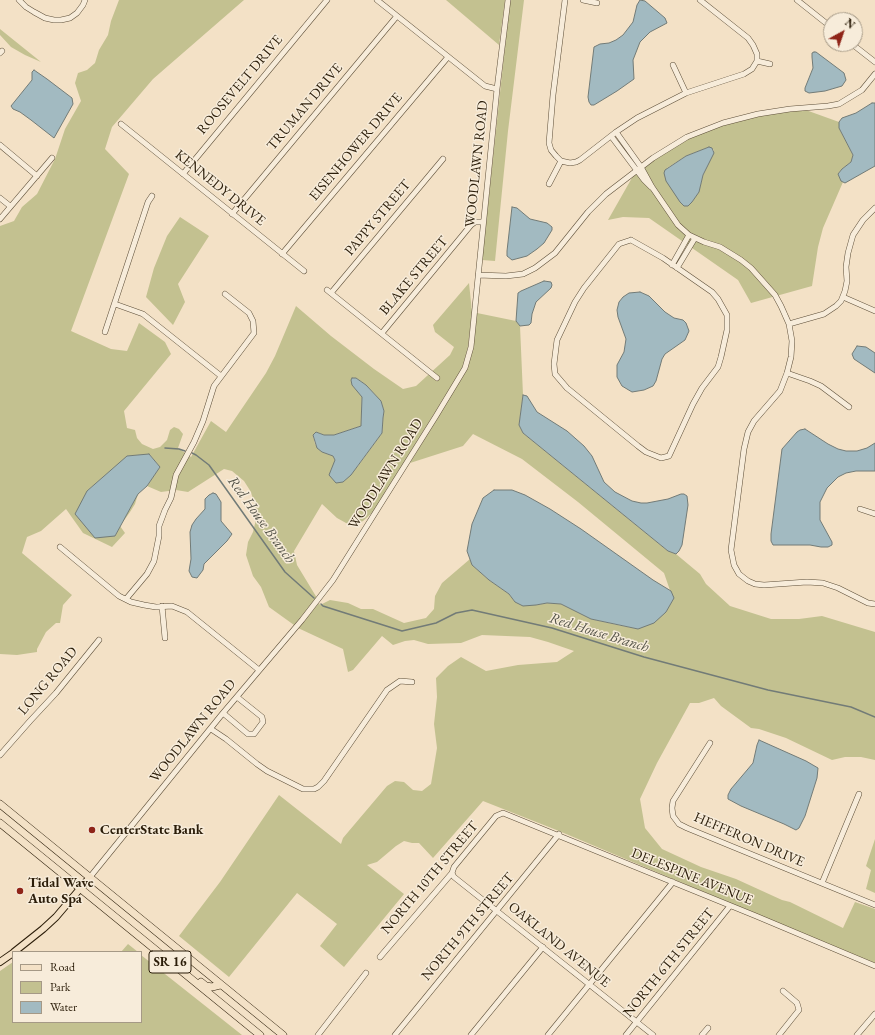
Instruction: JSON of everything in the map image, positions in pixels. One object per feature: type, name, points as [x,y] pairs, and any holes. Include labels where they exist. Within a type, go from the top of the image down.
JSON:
[{"type":"highway","name":"SR 16","points":[[0,804],[283,1035]]},
{"type":"highway","name":"SR 16","points":[[0,823],[260,1035]]},
{"type":"highway","points":[[129,928],[151,941],[206,986],[212,987],[220,985]]},
{"type":"main road","points":[[14,951],[43,929],[81,889],[90,877]]},
{"type":"main road","points":[[0,962],[12,953]]},
{"type":"street","points":[[19,0],[26,7],[45,18],[61,20],[70,18],[77,13],[83,6],[85,0]]},
{"type":"street","name":"ROOSEVELT DRIVE","points":[[183,174],[327,0]]},
{"type":"street","points":[[377,0],[484,86],[497,89]]},
{"type":"street","name":"WOODLAWN ROAD","points":[[90,877],[223,713],[302,620],[333,580],[459,378],[467,362],[471,347],[497,89],[508,0]]},
{"type":"street","points":[[565,0],[550,143],[551,150],[561,161],[570,163],[576,162],[637,118],[686,93],[744,74],[752,69],[757,61],[757,54],[754,45],[748,38],[700,0]]},
{"type":"street","points":[[583,0],[597,3]]},
{"type":"street","points":[[797,0],[823,21]]},
{"type":"street","name":"TRUMAN DRIVE","points":[[232,214],[397,16]]},
{"type":"street","points":[[862,52],[875,62]]},
{"type":"street","name":"EISENHOWER DRIVE","points":[[282,254],[448,57]]},
{"type":"street","points":[[757,61],[770,64]]},
{"type":"street","points":[[673,65],[686,93]]},
{"type":"street","points":[[478,276],[506,276],[523,274],[546,261],[555,253],[588,212],[601,199],[653,158],[688,137],[724,123],[758,114],[839,104],[862,90],[875,74]]},
{"type":"street","name":"KENNEDY DRIVE","points":[[121,124],[304,271]]},
{"type":"street","points":[[616,132],[639,168],[644,180],[652,187],[678,225],[689,235],[720,247],[751,268],[775,295],[789,324],[792,341],[791,357],[787,373],[780,391],[754,421],[748,432],[744,449],[731,550],[734,566],[739,574],[755,584],[764,585],[807,582],[823,583],[838,588],[868,603],[875,604]]},
{"type":"street","points":[[612,136],[639,168]]},
{"type":"street","points":[[0,145],[37,176]]},
{"type":"street","points":[[0,219],[52,158]]},
{"type":"street","name":"PAPPY STREET","points":[[382,333],[329,291],[443,159]]},
{"type":"street","points":[[549,184],[561,161]]},
{"type":"street","points":[[105,332],[148,202],[152,196]]},
{"type":"street","points":[[0,198],[10,206]]},
{"type":"street","points":[[789,324],[824,314],[836,306],[845,291],[847,281],[846,267],[848,253],[853,235],[863,220],[875,208]]},
{"type":"street","name":"BLAKE STREET","points":[[382,333],[471,225],[476,222],[483,222]]},
{"type":"street","points":[[672,265],[689,235]]},
{"type":"street","points":[[677,268],[695,238]]},
{"type":"street","points":[[631,240],[663,258],[677,268],[712,292],[718,299],[727,315],[727,330],[718,366],[702,388],[693,404],[669,456],[661,458],[646,452],[567,388],[556,374],[554,364],[557,340],[575,302],[593,276],[619,244],[631,240]]},
{"type":"street","points":[[126,599],[147,574],[154,560],[160,526],[171,498],[176,475],[194,442],[203,421],[214,386],[220,376],[247,344],[254,333],[253,320],[249,314],[224,294]]},
{"type":"street","points":[[843,296],[875,311]]},
{"type":"street","points":[[115,304],[143,314],[220,376]]},
{"type":"street","points":[[382,333],[437,378]]},
{"type":"street","points":[[787,373],[821,386],[850,407]]},
{"type":"street","points":[[860,509],[875,514]]},
{"type":"street","points":[[60,547],[120,596],[144,606],[172,606],[187,612],[259,670]]},
{"type":"street","points":[[162,606],[165,638]]},
{"type":"street","name":"LONG ROAD","points":[[0,755],[56,693],[98,640]]},
{"type":"street","points":[[211,729],[271,774],[303,789],[314,789],[324,781],[387,690],[400,681],[412,682]]},
{"type":"street","points":[[223,713],[248,734],[254,734],[263,722],[262,716],[237,697]]},
{"type":"street","name":"HEFFERON DRIVE","points":[[710,743],[673,801],[673,816],[679,824],[875,905]]},
{"type":"street","points":[[822,883],[859,794]]},
{"type":"street","name":"DELESPINE AVENUE","points":[[499,814],[506,813],[559,834],[875,966]]},
{"type":"street","name":"NORTH 10TH STREET","points":[[380,957],[452,873],[454,867],[499,814]]},
{"type":"street","name":"NORTH 9TH STREET","points":[[395,1035],[559,834]]},
{"type":"street","name":"OAKLAND AVENUE","points":[[452,873],[454,877],[653,1035]]},
{"type":"street","points":[[548,1035],[673,882]]},
{"type":"street","name":"NORTH 6TH STREET","points":[[626,1035],[730,906]]},
{"type":"street","points":[[472,1035],[543,947]]},
{"type":"street","points":[[318,1035],[366,973]]},
{"type":"street","points":[[779,1035],[799,1010],[797,1003],[783,991]]},
{"type":"street","points":[[857,1035],[875,1014]]},
{"type":"street","points":[[702,1035],[708,1028]]},
{"type":"green space","points":[[119,0],[244,0],[153,79],[112,127],[105,149],[129,174],[71,331],[111,349],[127,351],[139,323],[165,342],[171,354],[124,411],[127,428],[135,430],[137,438],[142,444],[153,449],[160,447],[167,440],[170,430],[174,427],[179,429],[183,434],[178,448],[191,457],[211,421],[226,432],[266,373],[275,356],[296,306],[331,336],[403,389],[416,386],[450,355],[454,347],[435,332],[433,325],[469,283],[472,312],[468,347],[463,367],[373,512],[363,521],[354,525],[337,518],[322,504],[294,551],[297,565],[317,598],[294,625],[269,607],[261,587],[253,576],[246,555],[248,542],[253,532],[257,515],[251,492],[244,481],[232,471],[224,469],[188,492],[176,490],[161,492],[147,486],[160,467],[150,455],[128,456],[87,491],[115,536],[120,526],[125,533],[112,547],[83,533],[66,509],[41,531],[27,537],[22,553],[72,595],[63,605],[60,623],[56,623],[46,632],[37,649],[37,652],[17,655],[0,654],[0,226],[14,221],[22,207],[37,194],[55,159],[65,129],[81,101],[75,83],[78,73],[87,70],[95,63],[99,50],[108,35],[111,21]],"holes":[[[356,378],[366,385],[381,401],[384,411],[382,433],[358,466],[343,482],[331,470],[335,460],[333,456],[322,452],[315,444],[313,435],[316,432],[324,435],[334,435],[361,426],[362,396],[352,385]]]},
{"type":"green space","points":[[446,0],[505,0],[499,45]]},
{"type":"green space","points":[[510,0],[524,0],[508,131],[495,261],[482,260]]},
{"type":"green space","points":[[0,29],[41,62],[11,47],[0,35]]},
{"type":"green space","points":[[803,109],[839,122],[841,132],[853,155],[851,162],[838,174],[843,182],[823,228],[818,247],[812,286],[751,303],[738,280],[649,218],[623,217],[608,220],[637,169],[687,138],[747,117]],"holes":[[[709,147],[714,150],[703,175],[699,191],[692,202],[688,206],[684,206],[680,202],[667,168],[686,156]]]},
{"type":"green space","points":[[180,217],[209,236],[178,284],[185,302],[173,325],[146,297],[154,268],[167,236]]},
{"type":"green space","points":[[477,313],[516,321],[520,326],[523,395],[519,425],[523,433],[668,551],[676,554],[700,574],[706,584],[730,606],[771,619],[799,619],[822,616],[875,632],[875,760],[861,757],[845,757],[832,760],[786,738],[759,729],[751,728],[721,706],[714,698],[699,703],[690,703],[657,763],[640,799],[645,828],[662,849],[701,867],[736,879],[782,900],[790,902],[843,928],[855,902],[875,909],[875,964],[559,831],[483,801],[433,858],[419,843],[404,841],[377,862],[367,865],[404,894],[344,967],[320,946],[337,924],[297,893],[229,977],[179,936],[220,882],[279,795],[341,844],[343,838],[387,786],[395,781],[404,782],[413,790],[422,791],[431,784],[437,748],[434,724],[437,697],[436,678],[448,666],[461,657],[486,671],[518,665],[557,662],[574,651],[530,637],[482,635],[461,643],[428,644],[414,640],[393,645],[382,636],[353,670],[348,672],[343,649],[298,628],[319,603],[320,605],[330,600],[348,603],[361,609],[373,609],[404,623],[426,618],[434,609],[435,596],[442,583],[470,559],[472,565],[489,580],[509,594],[515,602],[536,605],[547,603],[561,604],[591,619],[638,629],[666,612],[673,599],[664,573],[578,502],[522,459],[473,434],[463,446],[410,463],[467,369],[473,347]]},
{"type":"green space","points":[[138,494],[135,504],[122,523]]},
{"type":"green space","points":[[875,839],[875,893],[866,889],[871,870],[866,866]]},
{"type":"green space","points":[[128,944],[137,951],[122,951]]},
{"type":"green space","points":[[142,956],[242,1035],[0,1035],[0,971],[12,963],[12,1023],[142,1023]]},
{"type":"water","points":[[640,0],[645,1],[665,18],[667,23],[650,32],[640,42],[633,60],[634,79],[594,105],[591,105],[588,97],[594,47],[600,44],[609,43],[623,35],[633,22],[637,5]]},
{"type":"water","points":[[814,52],[844,73],[846,80],[842,86],[825,91],[809,93],[805,91],[813,68],[812,53]]},
{"type":"water","points":[[34,70],[72,98],[73,104],[54,138],[20,112],[13,109],[11,106],[32,80],[32,72]]},
{"type":"water","points":[[872,103],[875,103],[875,166],[845,183],[841,181],[838,174],[851,162],[853,155],[839,128],[839,122],[842,118],[856,113]]},
{"type":"water","points":[[709,147],[712,148],[714,153],[703,175],[699,192],[688,206],[684,206],[666,181],[664,173],[665,170],[686,156]]},
{"type":"water","points":[[512,207],[517,208],[530,219],[547,223],[552,227],[552,230],[544,243],[537,249],[527,256],[512,260],[507,256],[507,251]]},
{"type":"water","points":[[544,281],[551,282],[551,288],[536,302],[531,323],[529,325],[520,326],[516,321],[518,293]]},
{"type":"water","points":[[640,292],[649,296],[665,312],[674,318],[683,320],[689,331],[685,340],[665,354],[653,386],[644,390],[632,392],[622,386],[617,377],[617,365],[624,352],[626,339],[617,310],[619,302],[623,297],[629,293]]},
{"type":"water","points":[[857,346],[866,347],[875,353],[875,373],[854,359],[852,354]]},
{"type":"water","points":[[352,378],[356,378],[366,385],[381,401],[384,411],[382,433],[351,475],[343,482],[336,483],[329,475],[335,460],[333,456],[322,452],[317,448],[313,435],[316,432],[324,435],[334,435],[361,426],[362,397],[352,385]]},
{"type":"water","points":[[523,395],[527,396],[537,412],[567,431],[584,446],[592,456],[604,482],[615,492],[632,501],[641,503],[668,499],[681,494],[687,496],[688,505],[682,545],[676,554],[668,551],[523,433],[519,425]]},
{"type":"water","points":[[805,429],[828,444],[846,451],[857,451],[867,448],[875,443],[875,471],[856,471],[846,473],[838,477],[827,488],[820,502],[820,520],[832,542],[832,545],[828,547],[821,547],[810,545],[773,545],[771,541],[771,534],[782,449],[797,432]]},
{"type":"water","points":[[149,454],[160,467],[147,486],[138,494],[115,536],[95,538],[75,514],[87,491],[127,456]]},
{"type":"water","points":[[494,490],[512,490],[525,495],[550,509],[671,591],[674,598],[666,612],[654,623],[638,629],[591,619],[561,604],[547,603],[523,606],[515,602],[509,594],[489,580],[472,565],[467,551],[472,524],[483,498]]},
{"type":"water","points":[[213,493],[216,494],[221,502],[221,521],[232,534],[204,564],[203,570],[197,578],[192,577],[189,571],[191,559],[190,532],[192,525],[205,509],[205,499]]},
{"type":"water","points":[[759,740],[818,768],[817,778],[805,816],[799,828],[796,830],[728,799],[731,789],[753,763]]},
{"type":"waterway","name":"Red House Branch","points":[[165,448],[185,451]]},
{"type":"waterway","name":"Red House Branch","points":[[192,453],[209,465],[285,572],[314,598]]},
{"type":"waterway","name":"Red House Branch","points":[[321,604],[323,606],[402,631],[436,623],[456,613],[472,610],[552,628],[644,657],[768,690],[851,707],[875,717]]},
{"type":"place","name":"CenterState Bank","points":[[92,830]]},
{"type":"place","name":"Tidal Wave Auto Spa","points":[[20,891]]}]
